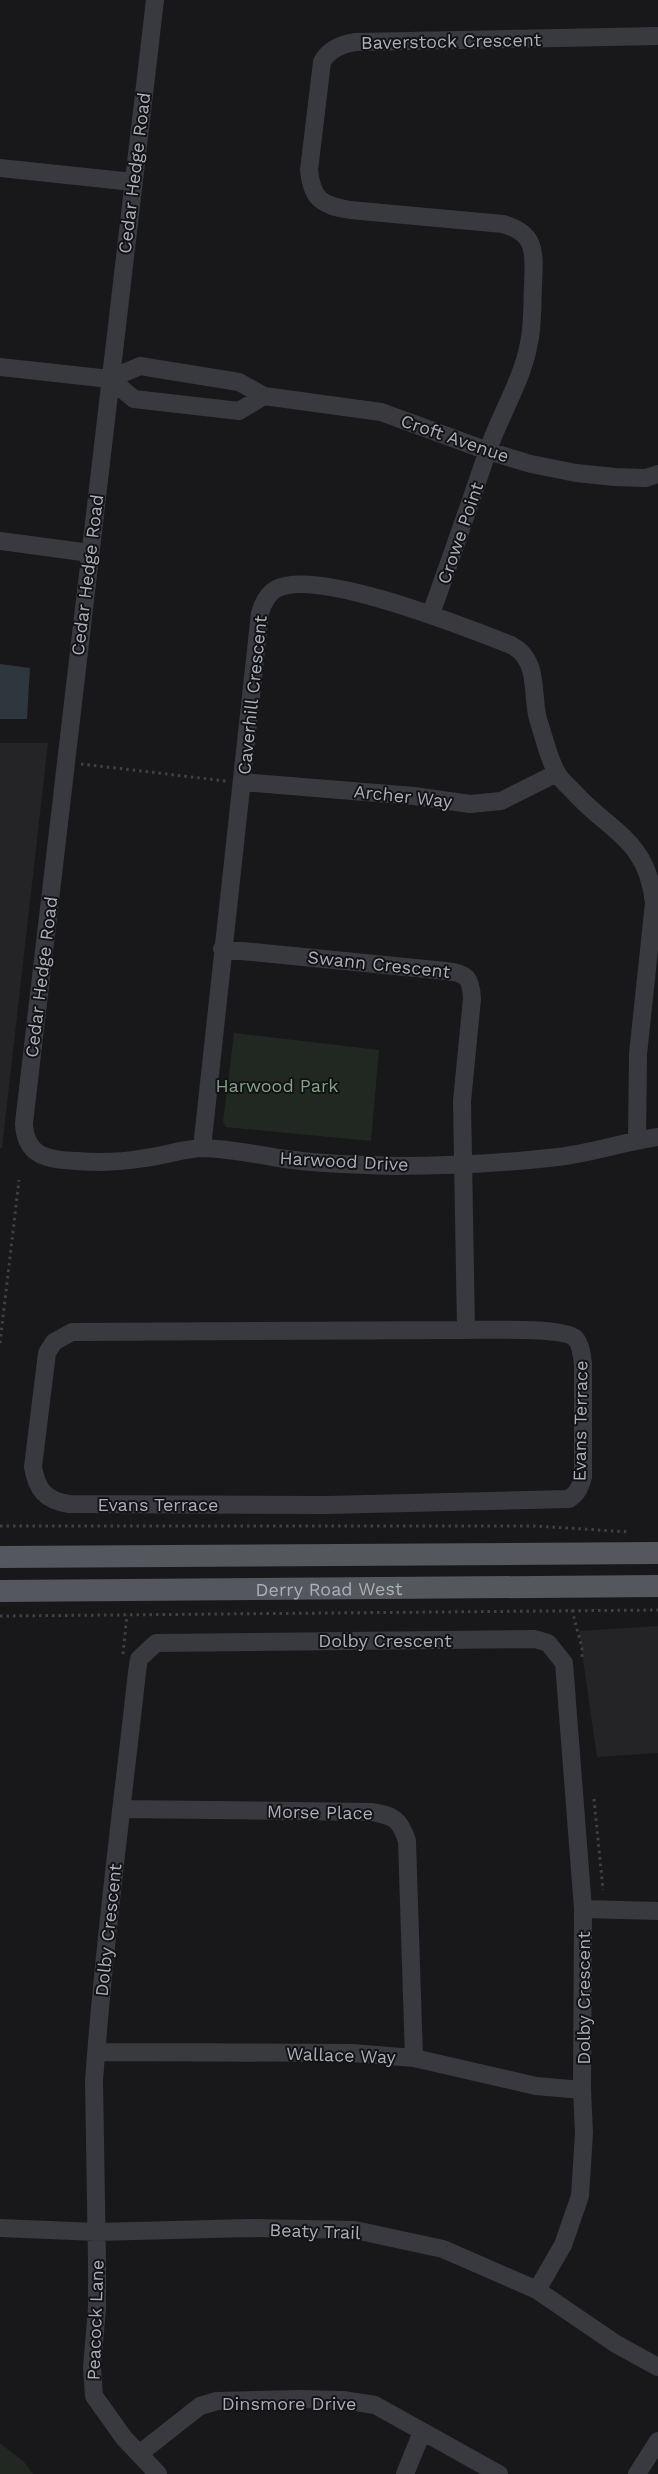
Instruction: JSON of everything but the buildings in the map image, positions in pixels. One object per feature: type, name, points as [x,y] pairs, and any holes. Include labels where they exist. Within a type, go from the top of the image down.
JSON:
[{"type":"main road","name":"Derry Road West","points":[[0,1557],[658,1553]]},
{"type":"main road","name":"Derry Road West","points":[[0,1591],[658,1586]]},
{"type":"street","name":"Cedar Hedge Road","points":[[32,1148],[25,1136],[24,1123],[155,0]]},
{"type":"street","name":"Baverstock Crescent","points":[[488,451],[522,369],[530,342],[534,259],[528,236],[519,228],[503,224],[350,210],[328,206],[317,197],[311,184],[309,170],[322,62],[327,54],[334,49],[344,44],[356,42],[658,36]]},
{"type":"street","points":[[0,168],[134,182]]},
{"type":"street","name":"Croft Avenue","points":[[110,379],[140,366],[239,382],[264,396],[381,412],[488,451],[576,473],[654,479]]},
{"type":"street","points":[[0,367],[110,379],[134,399],[239,411],[264,396]]},
{"type":"street","name":"Crowe Point","points":[[431,614],[488,451]]},
{"type":"street","points":[[0,542],[90,553]]},
{"type":"street","name":"Caverhill Crescent","points":[[202,1148],[222,949],[260,613],[264,601],[276,589],[289,584],[308,584],[354,591],[431,614],[511,645],[521,650],[528,658],[538,717],[557,773],[588,808],[618,832],[634,848],[646,865],[652,885],[654,903],[638,1054],[637,1140]]},
{"type":"street","name":"Archer Way","points":[[242,782],[414,796],[470,804],[501,801],[557,773]]},
{"type":"street","name":"Swann Crescent","points":[[222,949],[459,972],[467,978],[472,987],[472,999],[462,1101],[464,1164]]},
{"type":"street","name":"Harwood Drive","points":[[32,1148],[49,1159],[100,1163],[144,1159],[202,1148],[245,1151],[280,1158],[332,1163],[396,1166],[464,1164],[558,1157],[607,1150],[637,1140],[658,1137]]},
{"type":"street","points":[[464,1164],[466,1330]]},
{"type":"street","name":"Evans Terrace","points":[[466,1330],[566,1333],[576,1339],[581,1351],[583,1364],[583,1477],[580,1488],[570,1499],[327,1505],[69,1504],[48,1498],[40,1490],[35,1479],[33,1467],[47,1353],[54,1342],[72,1332],[466,1330]]},
{"type":"street","name":"Dolby Crescent","points":[[97,2232],[94,2091],[96,2052],[138,1664],[144,1652],[156,1643],[169,1642],[535,1640],[548,1643],[564,1664],[583,1909],[582,2090],[584,2133],[580,2196],[564,2245],[537,2290]]},
{"type":"street","name":"Morse Place","points":[[121,1809],[371,1812],[387,1814],[396,1820],[407,1840],[414,2058]]},
{"type":"street","points":[[583,1909],[658,1911]]},
{"type":"street","name":"Wallace Way","points":[[96,2052],[352,2053],[414,2058],[536,2086],[582,2090]]},
{"type":"street","name":"Beaty Trail","points":[[0,2228],[97,2232],[249,2228],[355,2230],[443,2249],[537,2290],[616,2344],[658,2367]]},
{"type":"street","name":"Peacock Lane","points":[[97,2232],[97,2308],[92,2367],[94,2396],[124,2438],[158,2474]]},
{"type":"street","name":"Dinsmore Drive","points":[[139,2454],[200,2406],[217,2401],[300,2399],[359,2402],[375,2405],[499,2474]]},
{"type":"street","points":[[405,2474],[422,2432]]},
{"type":"street","points":[[637,2474],[658,2441]]},
{"type":"path","points":[[66,762],[242,782]]},
{"type":"path","points":[[0,1343],[19,1180]]},
{"type":"path","points":[[0,1526],[535,1526],[639,1532]]},
{"type":"path","points":[[0,1616],[658,1610]]},
{"type":"path","points":[[126,1615],[122,1653],[138,1664]]},
{"type":"shaded area","points":[[0,664],[30,668],[27,719],[0,719]]},
{"type":"shaded area","points":[[0,743],[48,743],[2,1148],[0,1148]]},
{"type":"shaded area","points":[[658,1626],[658,1753],[597,1757],[579,1631]]},
{"type":"green space","name":"Harwood Park","points":[[234,1033],[379,1050],[371,1141],[226,1127],[223,1122]]},
{"type":"green space","points":[[0,2443],[24,2462],[33,2474],[0,2474]]}]
